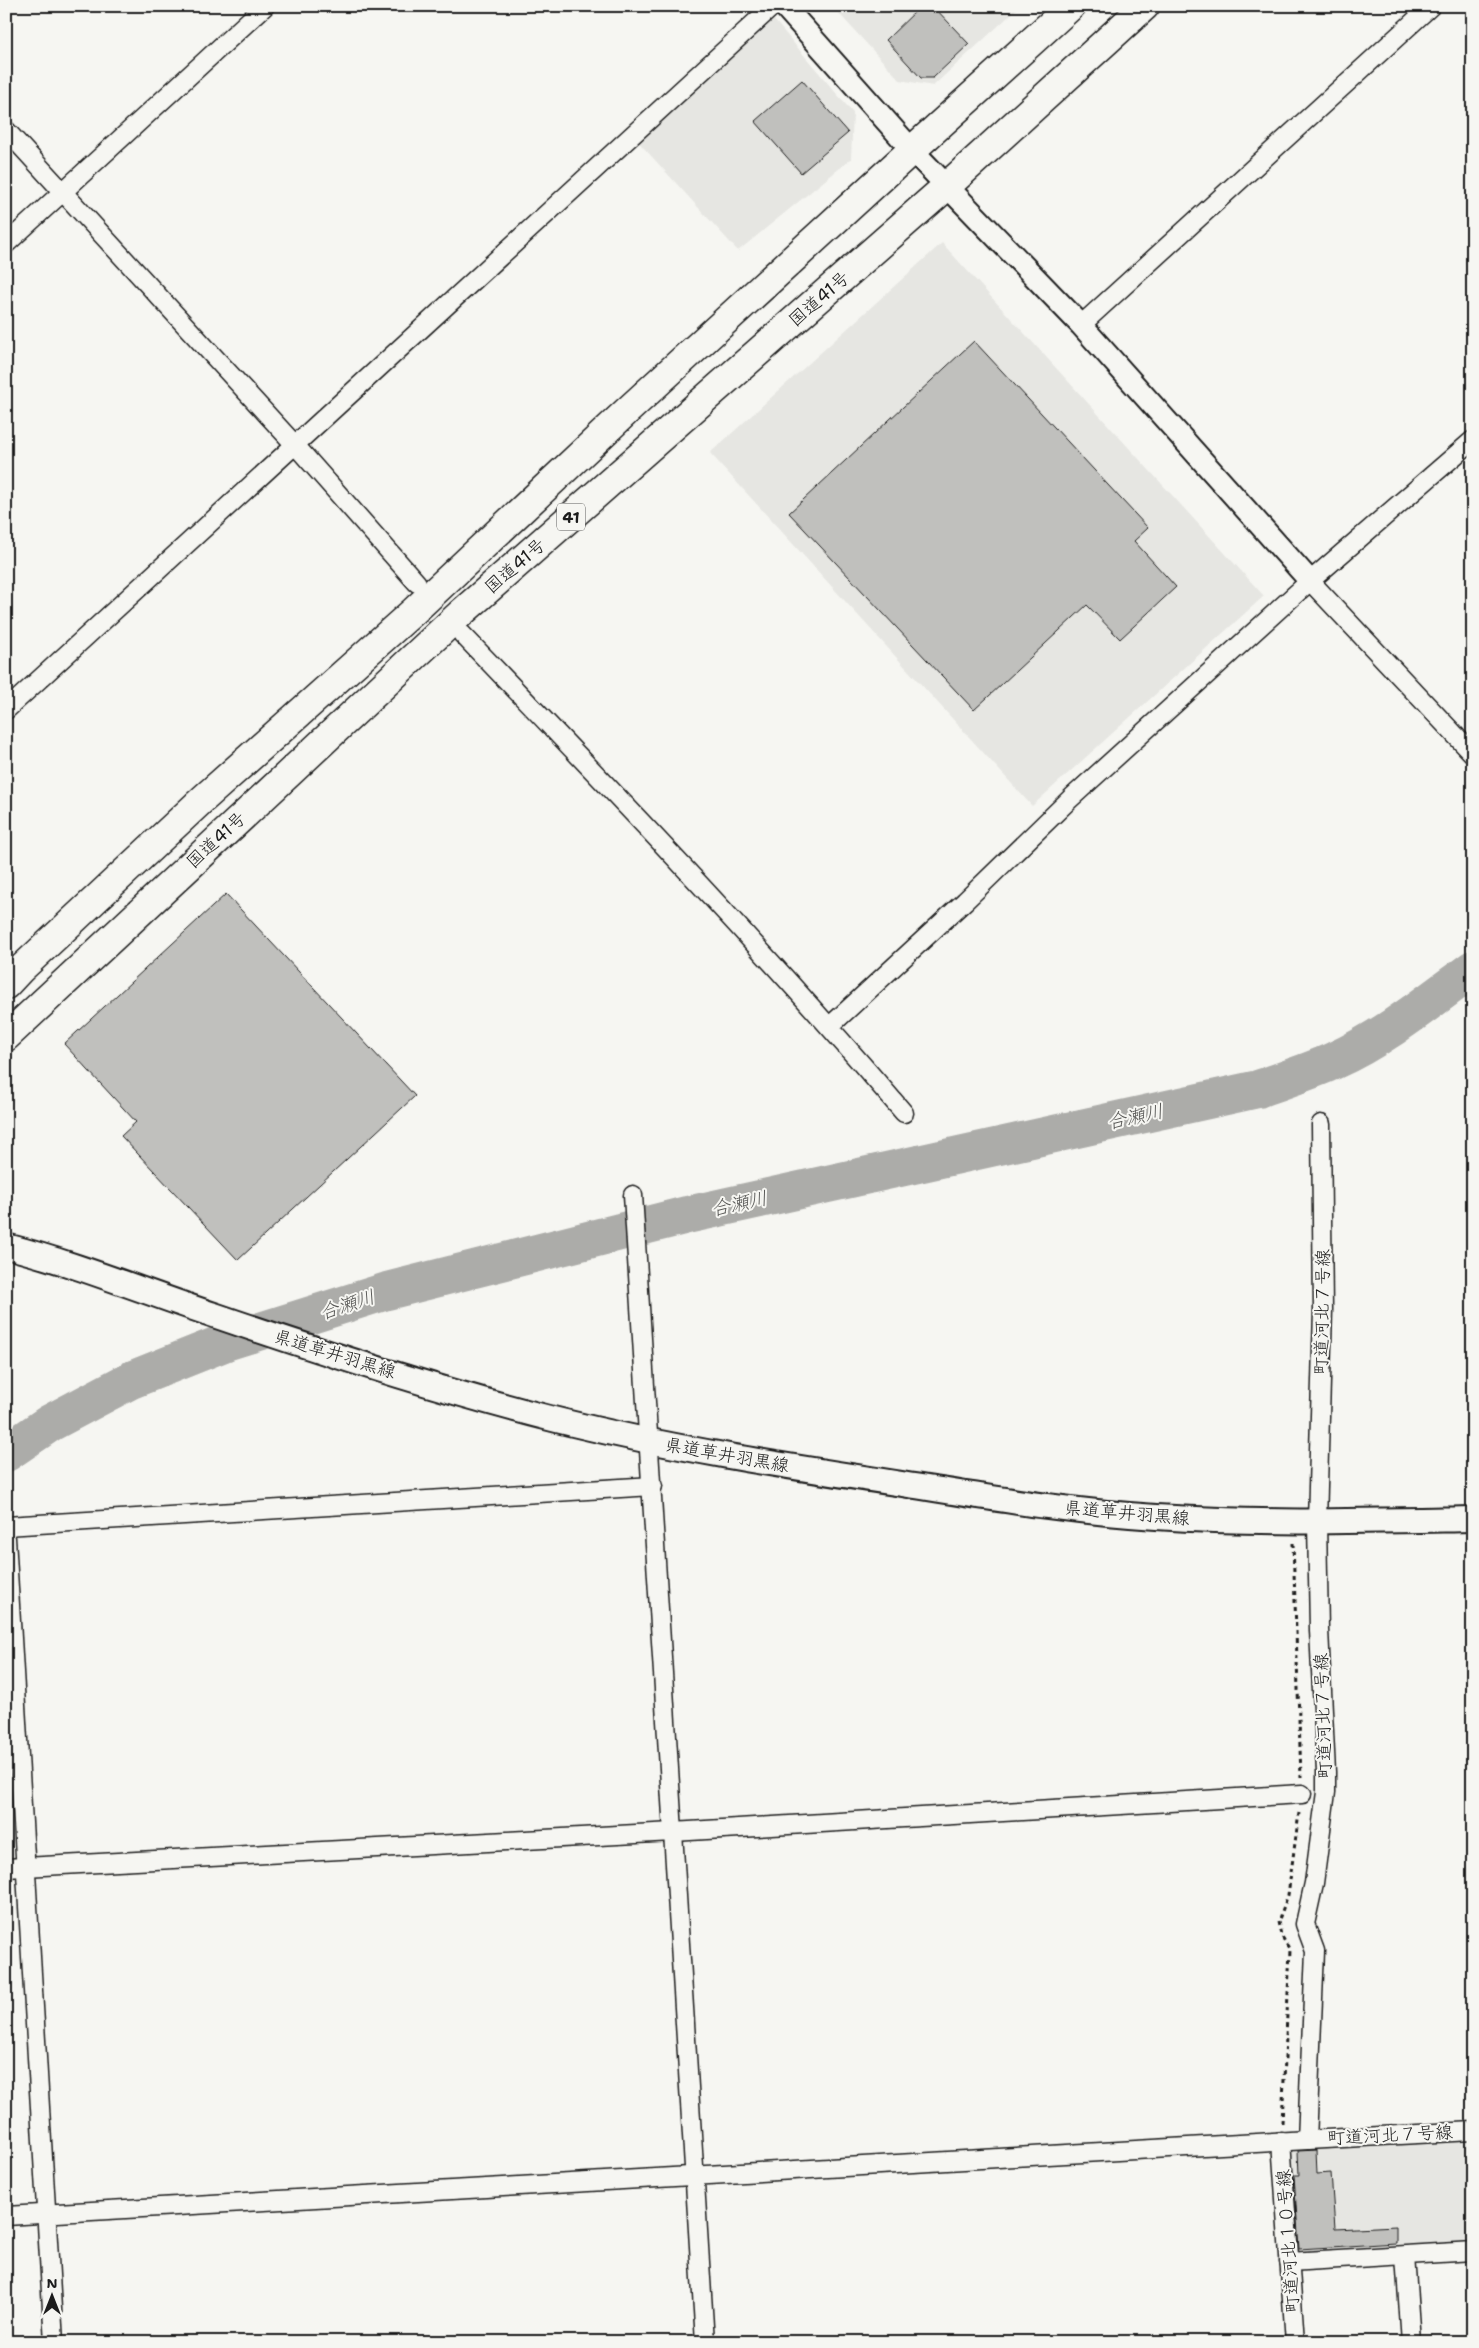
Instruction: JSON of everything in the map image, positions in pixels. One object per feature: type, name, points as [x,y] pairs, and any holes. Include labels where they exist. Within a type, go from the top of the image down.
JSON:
[{"type":"highway","name":"国道41号","points":[[6,984],[203,799],[414,612],[627,411],[1072,6]]},
{"type":"highway","name":"国道41号","points":[[6,1037],[460,614],[947,186],[1144,6]]},
{"type":"main road","name":"県道草井羽黒線","points":[[6,1246],[124,1282],[210,1314],[302,1344],[553,1419],[649,1441],[840,1474],[1046,1506],[1154,1517],[1292,1522],[1473,1519]]},
{"type":"street","points":[[6,244],[265,6]]},
{"type":"street","points":[[6,710],[296,446],[773,6]]},
{"type":"street","points":[[784,6],[912,150],[1082,325],[1310,580],[1473,754]]},
{"type":"street","points":[[1082,325],[1431,6]]},
{"type":"street","points":[[6,130],[296,446],[416,583]]},
{"type":"street","points":[[830,1026],[965,901],[1070,799],[1310,580],[1473,440]]},
{"type":"street","points":[[462,634],[590,767],[830,1026],[904,1113]]},
{"type":"street","name":"町道河北７号線","points":[[1321,1124],[1323,1310],[1317,1522],[1326,1785],[1314,1883],[1305,1924],[1315,1951],[1307,2140],[1473,2130]]},
{"type":"street","points":[[633,1195],[653,1486],[705,2342]]},
{"type":"street","points":[[6,1526],[653,1486]]},
{"type":"street","points":[[6,1538],[54,2342]]},
{"type":"street","points":[[6,1868],[673,1832],[1302,1794]]},
{"type":"street","points":[[6,2216],[1307,2140]]},
{"type":"street","name":"町道河北１０号線","points":[[1281,2141],[1295,2342]]},
{"type":"street","points":[[1289,2262],[1473,2251]]},
{"type":"street","points":[[1405,2256],[1411,2342]]},
{"type":"path","points":[[1281,2141],[1290,1950],[1281,1935],[1278,1922],[1288,1894],[1302,1794],[1292,1522]]},
{"type":"shaded area","points":[[832,6],[1020,6],[933,86],[900,80]]},
{"type":"shaded area","points":[[769,14],[853,113],[851,159],[738,251],[633,136]]},
{"type":"shaded area","points":[[942,243],[1264,596],[1032,806],[710,453]]},
{"type":"shaded area","points":[[1473,2136],[1473,2244],[1294,2254],[1288,2156],[1300,2146]]},
{"type":"building","points":[[921,6],[933,6],[969,44],[933,78],[921,78],[886,40]]},
{"type":"building","points":[[802,80],[848,133],[801,173],[755,121]]},
{"type":"building","points":[[974,341],[1148,528],[1134,541],[1176,587],[1120,639],[1087,605],[974,710],[789,513]]},
{"type":"building","points":[[226,894],[415,1096],[238,1260],[121,1136],[136,1122],[64,1044]]},
{"type":"building","points":[[1316,2150],[1317,2174],[1331,2173],[1335,2229],[1396,2226],[1396,2243],[1299,2249],[1294,2175],[1299,2175],[1298,2151]]},
{"type":"waterway","name":"合瀬川","points":[[6,1453],[50,1423],[131,1380],[226,1342],[387,1291],[687,1215],[1258,1089],[1315,1069],[1370,1042],[1473,969]]}]
